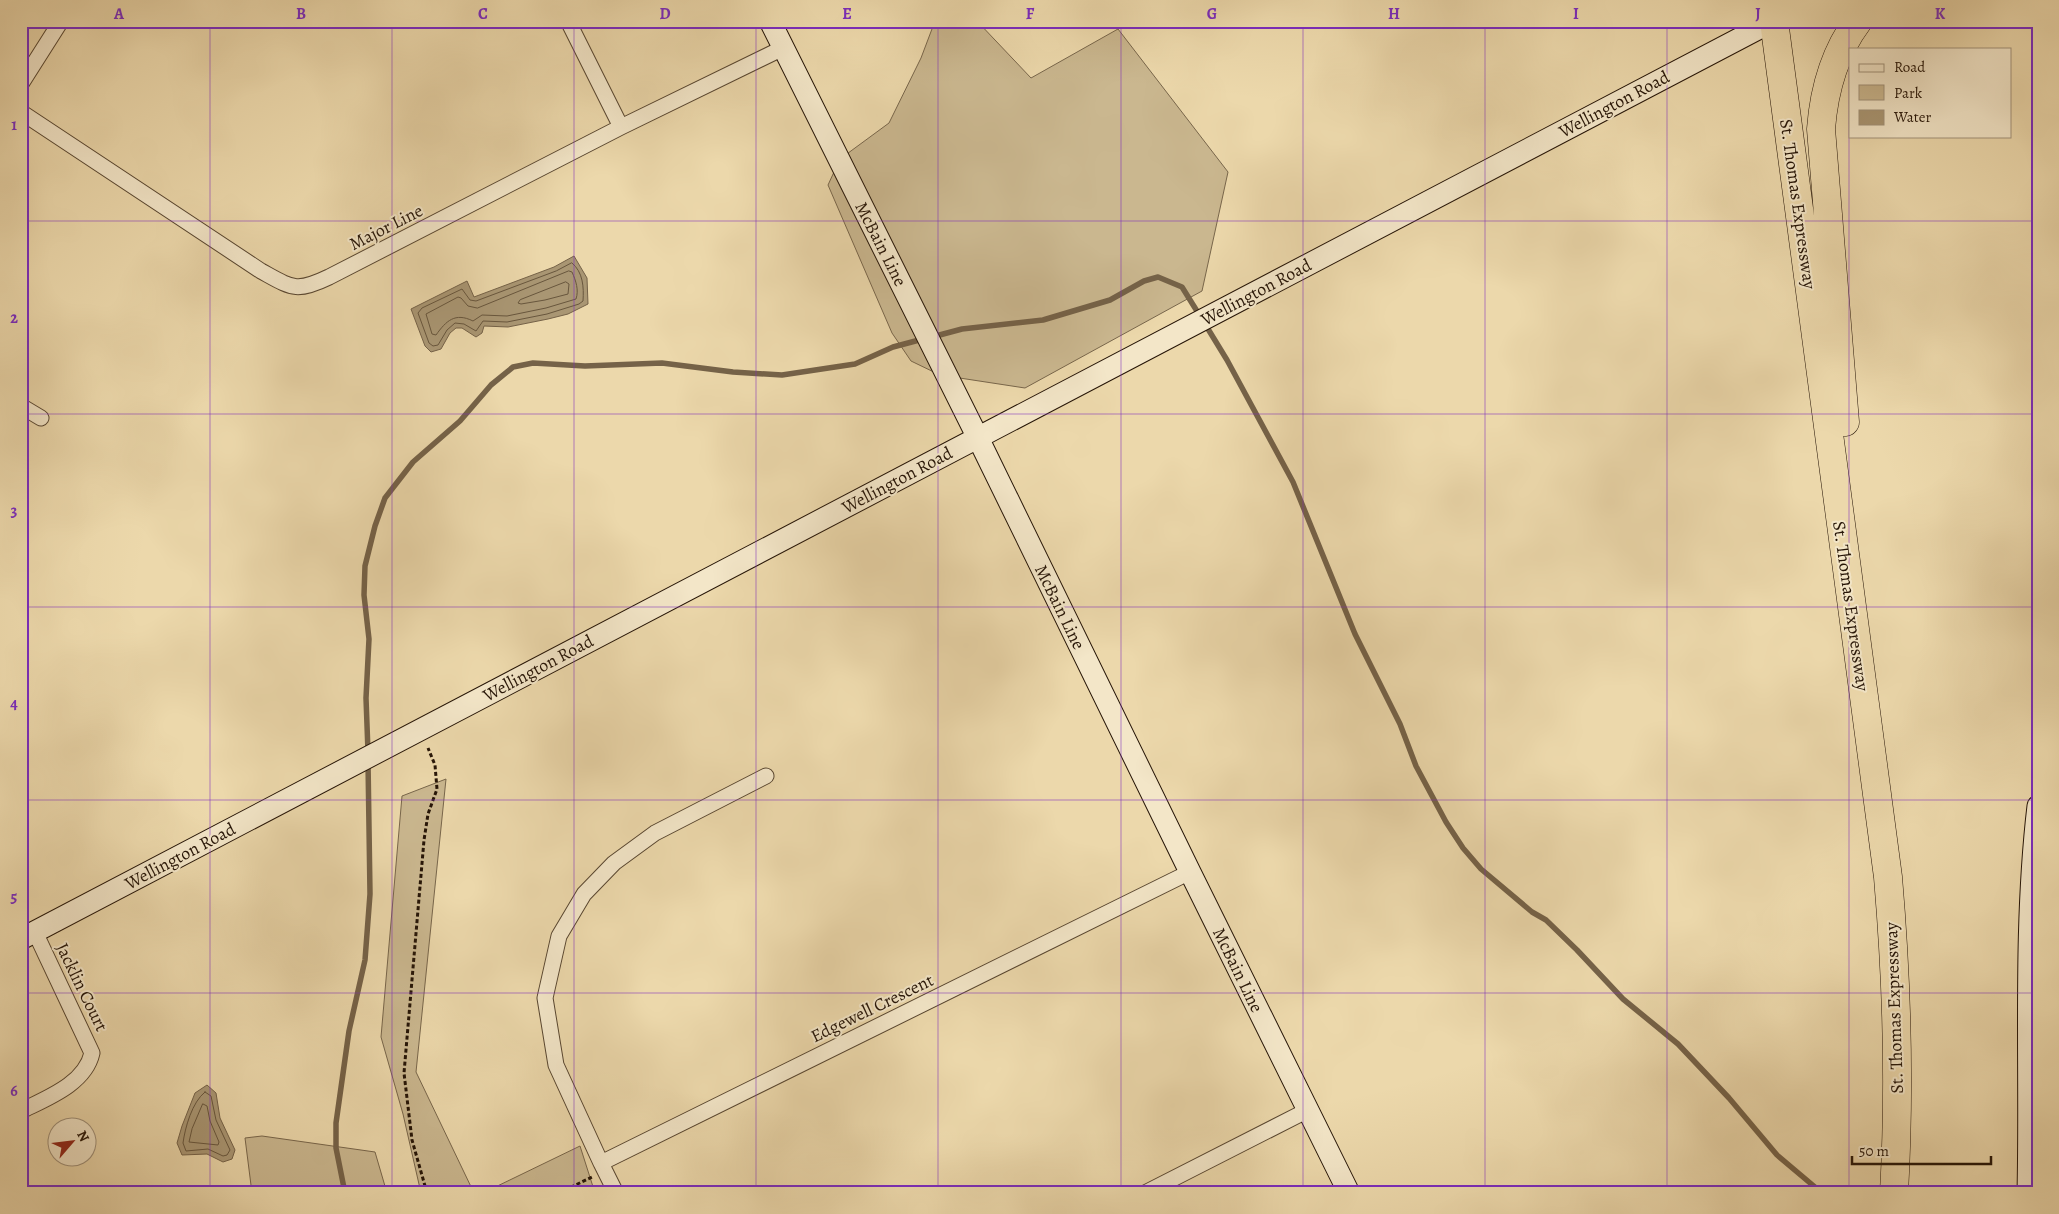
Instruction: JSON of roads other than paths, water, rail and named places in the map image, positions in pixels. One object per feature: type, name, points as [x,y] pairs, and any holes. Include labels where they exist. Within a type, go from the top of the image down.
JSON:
[{"type":"highway","name":"St. Thomas Expressway","points":[[1774,21],[1888,877],[1895,962],[1898,1040],[1894,1193]]},
{"type":"highway","points":[[1858,21],[1838,54],[1830,75],[1823,101],[1820,129],[1873,770]]},
{"type":"main road","name":"McBain Line","points":[[770,21],[978,438],[1349,1193]]},
{"type":"main road","name":"Wellington Road","points":[[28,936],[1774,21]]},
{"type":"main road","points":[[2028,1193],[2030,943],[2034,839],[2038,806]]},
{"type":"street","points":[[21,84],[61,21]]},
{"type":"street","points":[[568,21],[622,127]]},
{"type":"street","name":"Major Line","points":[[21,112],[261,271],[286,285],[301,288],[328,277],[622,127],[783,48]]},
{"type":"street","points":[[21,406],[41,418]]},
{"type":"street","points":[[616,1193],[556,1065],[545,998],[559,936],[584,894],[614,863],[655,833],[766,776]]},
{"type":"street","name":"Edgewell Crescent","points":[[603,1167],[1190,872]]},
{"type":"street","name":"Jacklin Court","points":[[21,1111],[52,1095],[79,1077],[90,1063],[92,1053],[28,936]]},
{"type":"street","points":[[1145,1193],[1308,1110]]},
{"type":"water","points":[[574,256],[587,278],[588,304],[568,314],[548,319],[508,327],[484,326],[482,333],[476,337],[462,328],[456,328],[450,333],[441,349],[431,352],[425,346],[411,309],[467,281],[474,297],[554,267]]},
{"type":"water","points":[[207,1085],[216,1093],[220,1118],[235,1150],[232,1159],[223,1162],[207,1154],[182,1155],[177,1143],[195,1093]]},
{"type":"waterway","points":[[932,337],[962,329],[1043,320],[1110,300],[1144,281],[1158,277],[1182,287],[1200,316]]},
{"type":"waterway","points":[[1205,324],[1227,360],[1293,482],[1355,634],[1400,724],[1416,766],[1446,822],[1463,848],[1481,869],[1532,912],[1546,920],[1623,999],[1678,1044],[1729,1098],[1777,1155],[1822,1193]]},
{"type":"waterway","points":[[368,752],[366,698],[369,639],[364,595],[365,566],[375,526],[385,498],[413,462],[460,421],[491,385],[513,367],[533,363],[585,366],[662,363],[733,372],[782,375],[855,364],[893,347],[923,339]]},
{"type":"waterway","points":[[345,1193],[336,1148],[336,1123],[349,1031],[365,960],[370,894],[368,761]]}]
